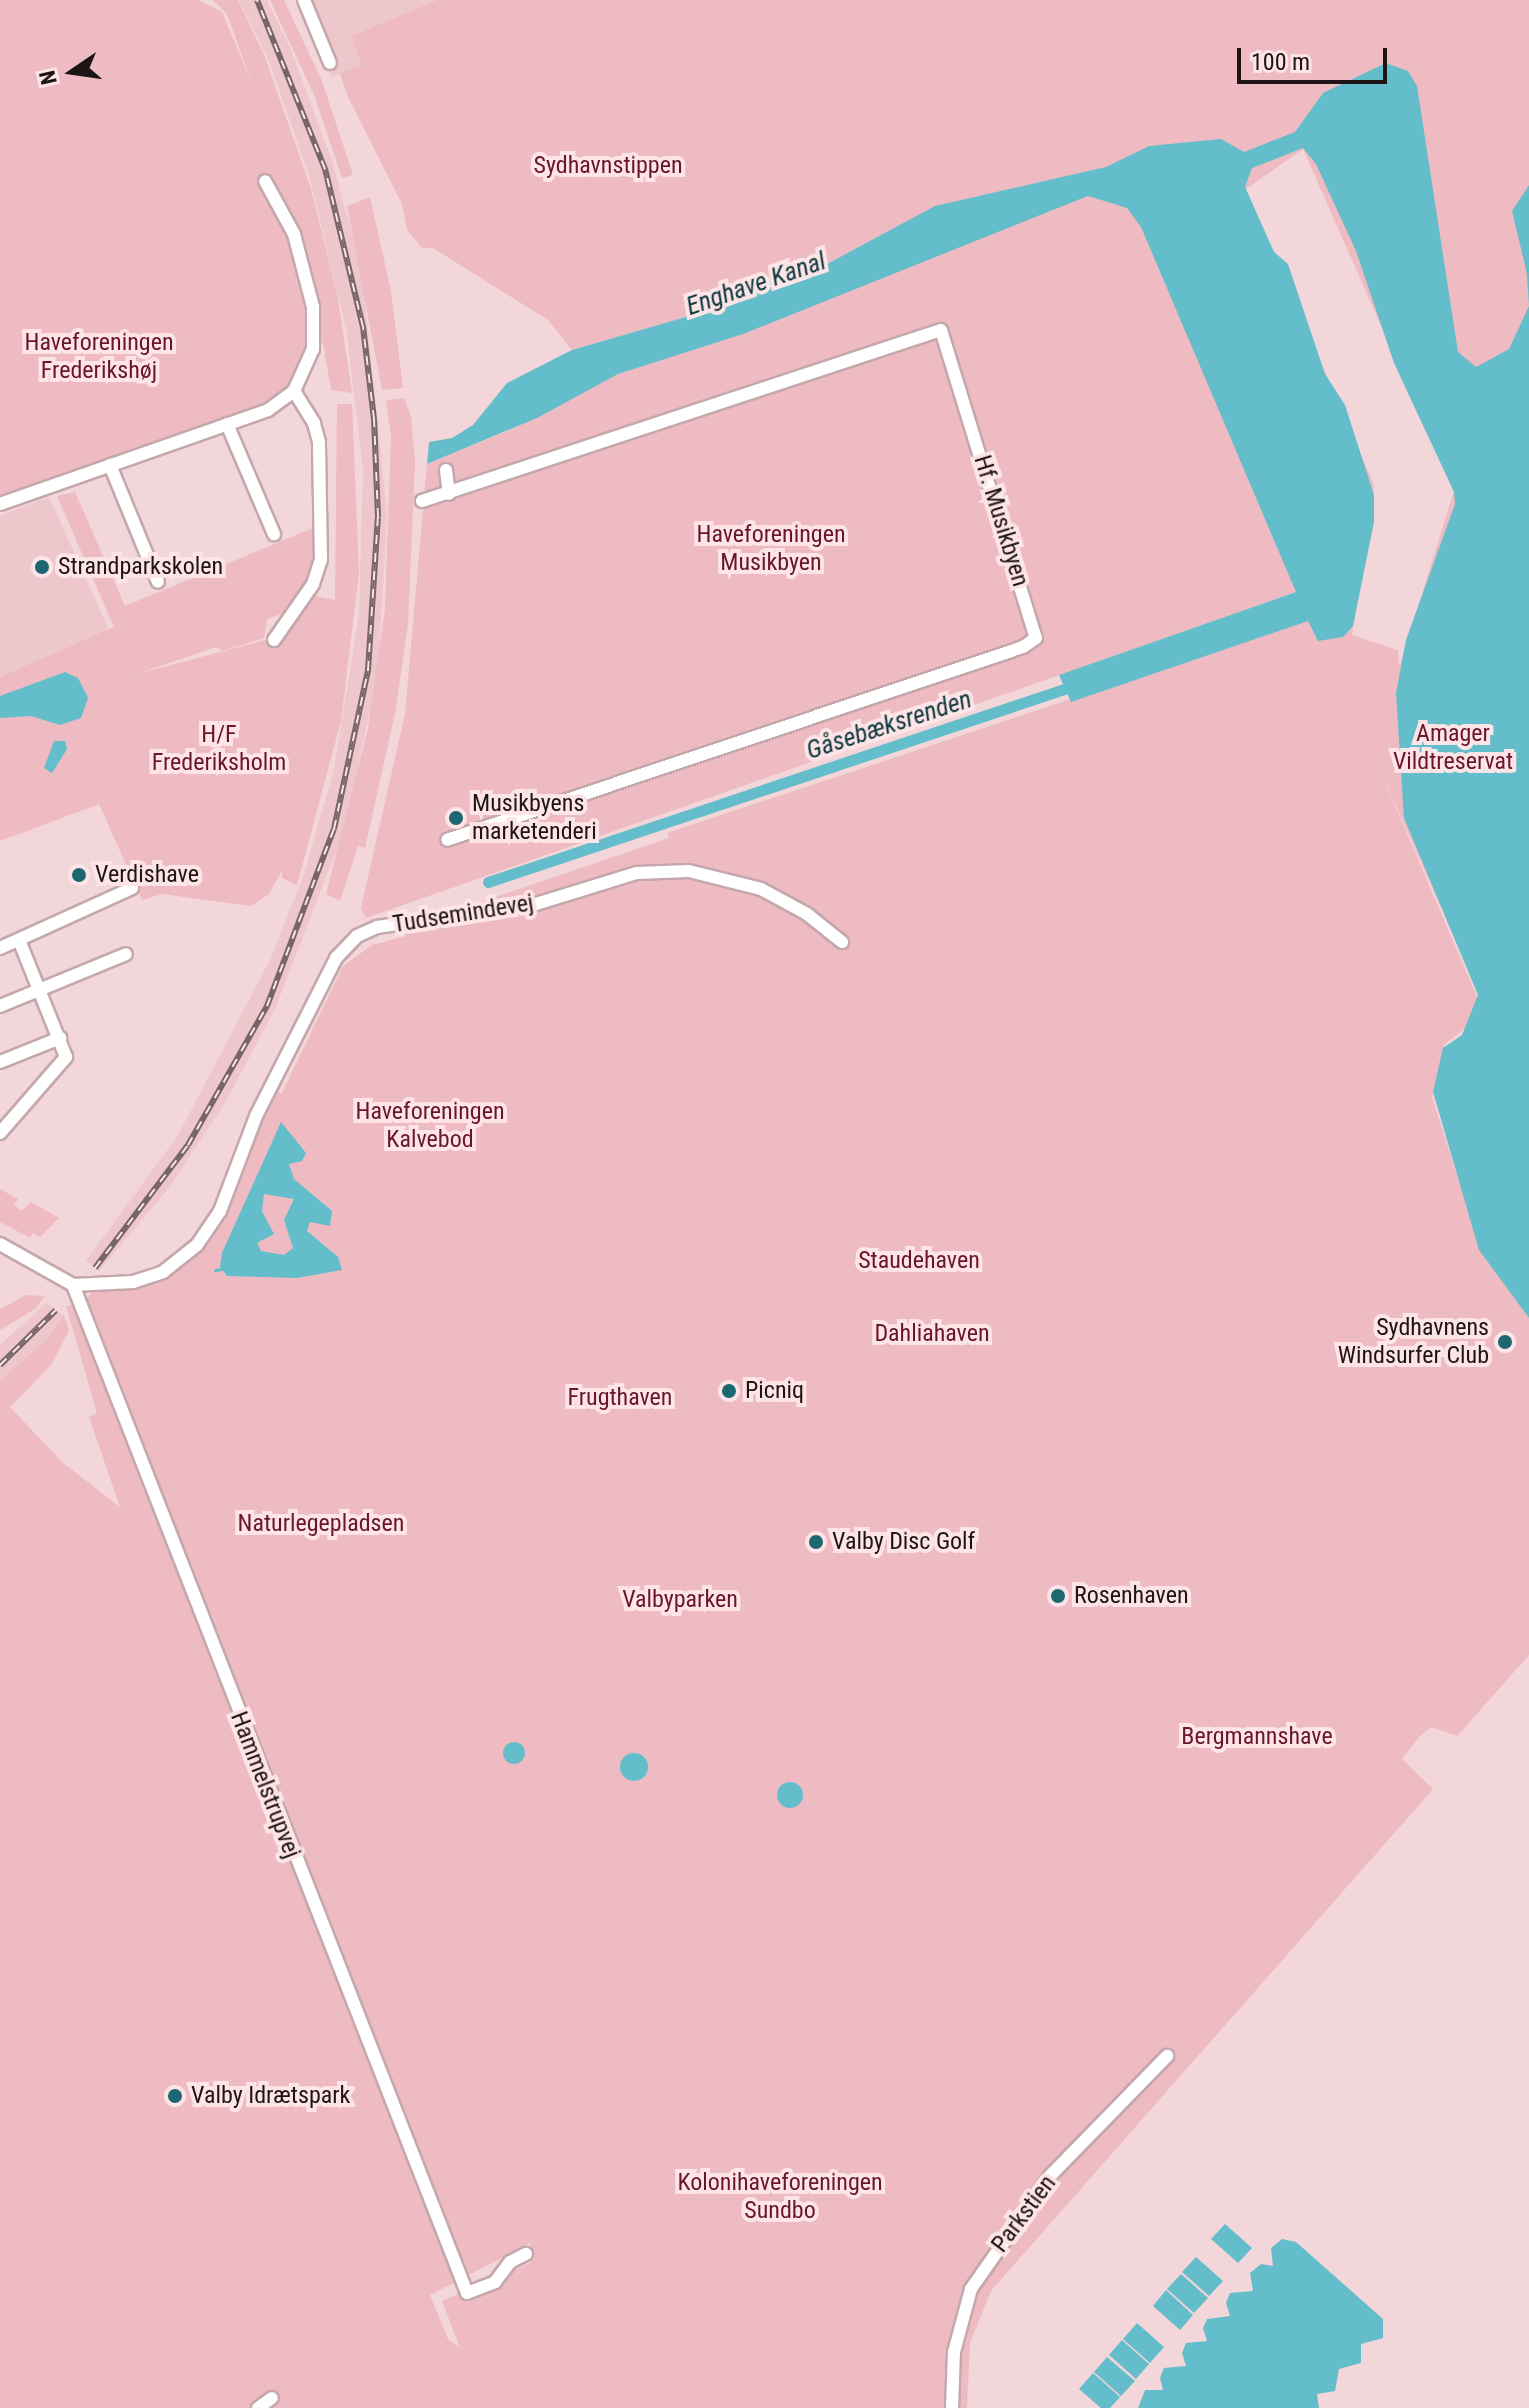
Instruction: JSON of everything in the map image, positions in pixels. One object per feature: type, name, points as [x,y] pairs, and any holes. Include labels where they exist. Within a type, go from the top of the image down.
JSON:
[{"type":"street","points":[[304,0],[330,63]]},
{"type":"street","points":[[0,504],[268,410],[294,391],[313,349],[313,307],[294,234],[265,181]]},
{"type":"street","name":"Hf. Musikbyen","points":[[422,501],[941,330],[1036,638],[1023,647],[447,840]]},
{"type":"street","points":[[274,640],[313,584],[321,560],[319,442],[314,423],[294,391]]},
{"type":"street","points":[[227,424],[274,534]]},
{"type":"street","points":[[110,465],[158,582]]},
{"type":"street","points":[[446,470],[449,494]]},
{"type":"street","name":"Tudsemindevej","points":[[73,1285],[133,1282],[163,1272],[197,1245],[220,1211],[256,1116],[336,958],[367,932],[400,922],[536,904],[637,873],[689,871],[761,889],[807,914],[842,942]]},
{"type":"street","points":[[0,948],[132,888]]},
{"type":"street","points":[[0,1133],[66,1057],[19,940]]},
{"type":"street","points":[[0,1006],[126,954]]},
{"type":"street","points":[[0,1062],[60,1038]]},
{"type":"street","points":[[0,1244],[73,1285]]},
{"type":"street","name":"Hammelstrupvej","points":[[73,1285],[467,2293],[495,2282],[510,2262],[526,2254]]},
{"type":"street","name":"Parkstien","points":[[952,2408],[954,2352],[971,2289],[1050,2176],[1167,2056]]},
{"type":"street","points":[[258,2408],[272,2398]]},
{"type":"shaded area","points":[[239,0],[267,0],[291,50],[333,164],[362,272],[387,514],[378,673],[344,831],[275,1009],[225,1103],[168,1189],[99,1271],[86,1260],[177,1137],[271,958],[304,874],[334,770],[359,614],[363,469],[346,328],[309,175],[268,59]]},
{"type":"shaded area","points":[[296,0],[437,0],[351,36],[362,65],[331,77]]},
{"type":"shaded area","name":"Strandparkskolen","points":[[49,497],[109,630],[0,677],[0,516]]},
{"type":"shaded area","points":[[47,1302],[64,1316],[49,1337],[0,1381],[0,1345]]},
{"type":"green space","name":"Haveforeningen Frederikshøj","points":[[0,0],[198,0],[222,12],[252,84],[227,14],[213,0],[238,0],[265,57],[311,189],[337,293],[352,393],[331,390],[323,342],[282,400],[0,495]]},
{"type":"green space","points":[[270,0],[284,0],[322,81],[353,175],[342,178],[315,97]]},
{"type":"green space","points":[[437,0],[1529,0],[1529,1305],[1434,1091],[1432,1097],[1480,1248],[1529,1316],[1529,1655],[1457,1736],[1431,1727],[1419,1737],[1402,1759],[1433,1789],[991,2291],[970,2343],[967,2408],[0,2408],[0,1381],[49,1337],[64,1316],[69,1330],[52,1364],[10,1407],[62,1462],[120,1507],[89,1417],[97,1413],[66,1306],[83,1303],[92,1292],[156,1283],[208,1244],[226,1215],[265,1113],[277,1090],[281,1095],[343,966],[372,945],[406,936],[401,929],[669,838],[667,833],[1312,619],[1284,561],[1296,592],[366,918],[361,908],[405,714],[427,464],[515,428],[618,374],[743,333],[1088,196],[1117,205],[1099,169],[974,197],[913,218],[827,264],[753,286],[729,303],[707,301],[696,314],[572,350],[548,320],[433,248],[422,248],[407,230],[402,204],[348,97],[340,73],[362,65],[351,36]],"holes":[[[1303,149],[1454,491],[1399,667],[1398,650],[1352,635],[1374,485],[1246,189]],[[1373,754],[1487,1011],[1442,1056],[1444,1045],[1484,1013]],[[530,2243],[534,2259],[530,2263],[442,2301],[460,2348],[448,2339],[430,2295]]]},
{"type":"green space","points":[[370,197],[391,291],[403,388],[382,390],[347,206]]},
{"type":"green space","points":[[404,398],[411,416],[415,462],[408,625],[395,713],[365,848],[358,846],[340,901],[326,894],[368,728],[385,609],[391,436],[386,400]]},
{"type":"green space","name":"H/F Frederiksholm","points":[[337,404],[352,404],[359,573],[341,721],[297,885],[282,878],[282,870],[269,894],[251,906],[162,894],[142,900],[99,804],[0,841],[0,677],[114,627],[57,496],[75,492],[125,606],[318,526],[315,565],[299,593],[335,600]],"holes":[[[281,614],[273,638],[137,674],[216,647],[222,651],[264,638],[267,619]]]},
{"type":"green space","points":[[0,1189],[18,1199],[14,1204],[21,1211],[31,1202],[59,1218],[40,1237],[33,1233],[30,1238],[0,1222]]},
{"type":"green space","points":[[26,1295],[45,1296],[35,1309],[0,1330],[0,1309]]},
{"type":"water","name":"Amager Vildtreservat","points":[[1386,63],[1408,71],[1417,86],[1458,352],[1476,367],[1509,349],[1529,306],[1529,1318],[1479,1250],[1433,1092],[1443,1048],[1462,1035],[1478,995],[1404,818],[1396,693],[1406,640],[1455,504],[1454,492],[1394,363],[1356,251],[1316,164],[1303,148],[1252,168],[1245,187],[1274,252],[1288,264],[1325,374],[1345,405],[1374,495],[1374,522],[1353,626],[1343,637],[1318,641],[1308,621],[1071,702],[1059,675],[1296,592],[1141,227],[1127,208],[1088,196],[743,334],[618,374],[537,418],[427,464],[429,442],[452,438],[473,425],[507,383],[572,350],[696,314],[707,301],[729,303],[753,286],[827,264],[935,206],[1106,167],[1149,146],[1221,139],[1244,152],[1295,132],[1323,93]]},
{"type":"water","points":[[1529,185],[1529,306],[1527,274],[1512,211]]},
{"type":"water","points":[[65,672],[78,678],[88,698],[81,718],[60,725],[31,716],[0,718],[0,696]]},
{"type":"water","points":[[54,741],[65,741],[67,749],[52,773],[44,768]]},
{"type":"water","points":[[281,1122],[306,1153],[302,1161],[289,1164],[294,1179],[332,1211],[330,1226],[310,1222],[307,1231],[338,1257],[342,1270],[297,1278],[227,1276],[220,1267],[222,1253]],"holes":[[[264,1194],[294,1199],[284,1220],[293,1248],[284,1255],[261,1251],[257,1243],[274,1234],[262,1211]]]},
{"type":"water","points":[[514,1742],[522,1745],[525,1753],[522,1761],[514,1764],[506,1761],[503,1753],[506,1745]]},
{"type":"water","points":[[634,1753],[644,1757],[648,1767],[644,1777],[634,1781],[624,1777],[620,1767],[624,1757]]},
{"type":"water","points":[[790,1782],[799,1786],[803,1795],[799,1804],[790,1808],[781,1804],[777,1795],[781,1786]]},
{"type":"water","points":[[1225,2224],[1252,2248],[1238,2263],[1211,2239]]},
{"type":"water","points":[[1282,2239],[1296,2242],[1383,2319],[1383,2338],[1361,2344],[1361,2363],[1339,2369],[1335,2391],[1317,2394],[1319,2408],[1138,2408],[1145,2390],[1163,2390],[1160,2378],[1164,2368],[1186,2366],[1182,2353],[1186,2343],[1207,2341],[1203,2328],[1207,2319],[1230,2316],[1226,2303],[1230,2293],[1253,2291],[1250,2273],[1261,2264],[1273,2266],[1271,2248]]},
{"type":"water","points":[[1196,2257],[1223,2281],[1209,2296],[1182,2272]]},
{"type":"water","points":[[1181,2274],[1208,2298],[1194,2313],[1167,2289]]},
{"type":"water","points":[[1166,2290],[1193,2315],[1180,2330],[1153,2306]]},
{"type":"water","points":[[1137,2323],[1164,2347],[1150,2363],[1123,2339]]},
{"type":"water","points":[[1122,2340],[1149,2364],[1136,2379],[1109,2355]]},
{"type":"water","points":[[1107,2357],[1135,2381],[1121,2396],[1094,2372]]},
{"type":"water","points":[[1093,2373],[1120,2397],[1110,2408],[1101,2408],[1079,2389]]},
{"type":"waterway","name":"Gåsebæksrenden","points":[[488,882],[1079,684]]},
{"type":"waterway","points":[[215,1270],[222,1269]]},
{"type":"railway","points":[[95,1268],[188,1145],[267,1006],[334,829],[368,670],[378,517],[374,419],[363,327],[325,169],[257,0]]},
{"type":"railway","points":[[0,1365],[56,1310]]},
{"type":"place","name":"Strandparkskolen","points":[[42,567]]},
{"type":"place","name":"Musikbyens marketenderi","points":[[456,818]]},
{"type":"place","name":"Verdishave","points":[[79,875]]},
{"type":"place","name":"Sydhavnens Windsurfer Club","points":[[1505,1342]]},
{"type":"place","name":"Picniq","points":[[729,1391]]},
{"type":"place","name":"Valby Disc Golf","points":[[816,1542]]},
{"type":"place","name":"Rosenhaven","points":[[1058,1596]]},
{"type":"place","name":"Valby Idrætspark","points":[[175,2096]]},
{"type":"park label","name":"Sydhavnstippen","points":[[608,166]]},
{"type":"park label","name":"Haveforeningen Musikbyen","points":[[771,549]]},
{"type":"park label","name":"Haveforeningen Kalvebod","points":[[430,1126]]},
{"type":"park label","name":"Staudehaven","points":[[919,1261]]},
{"type":"park label","name":"Dahliahaven","points":[[932,1334]]},
{"type":"park label","name":"Frugthaven","points":[[620,1398]]},
{"type":"park label","name":"Naturlegepladsen","points":[[321,1524]]},
{"type":"park label","name":"Valbyparken","points":[[680,1600]]},
{"type":"park label","name":"Bergmannshave","points":[[1257,1737]]},
{"type":"park label","name":"Kolonihaveforeningen Sundbo","points":[[780,2197]]},
{"type":"water label","name":"Enghave Kanal","points":[[756,284]]}]
